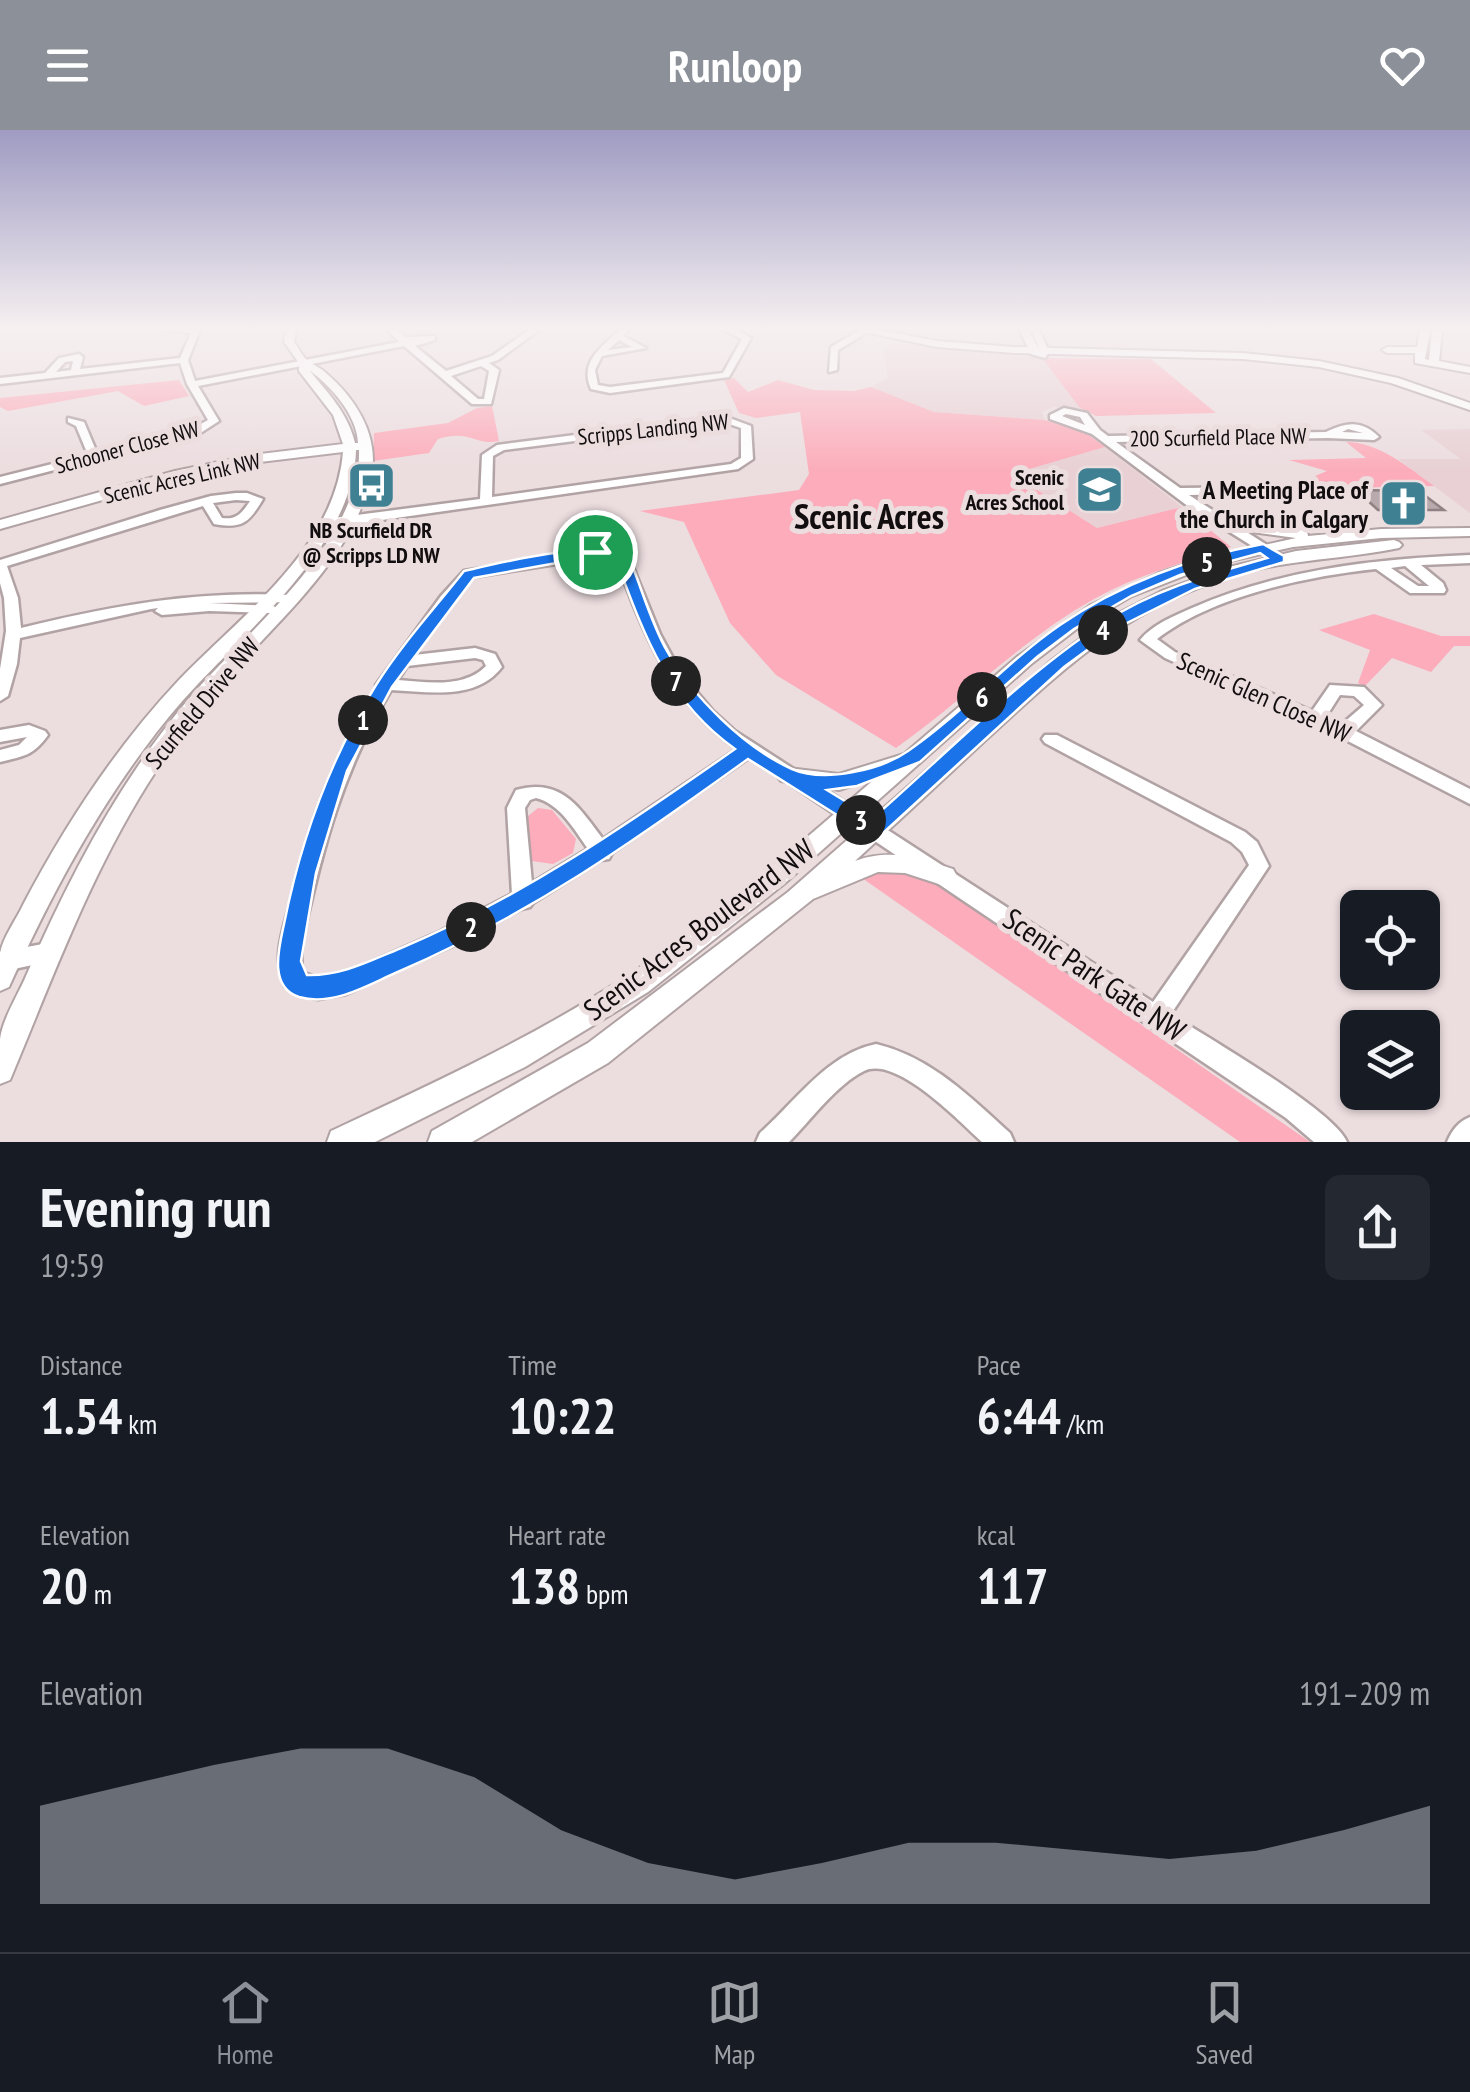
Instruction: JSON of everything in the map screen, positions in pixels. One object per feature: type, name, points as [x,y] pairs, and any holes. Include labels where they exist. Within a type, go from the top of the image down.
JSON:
[{"type":"street","points":[[0,381],[35,377]]},
{"type":"street","name":"Schooner Close NW","points":[[0,481],[210,426],[214,418],[190,377]]},
{"type":"street","name":"Schooner Close NW","points":[[193,386],[235,377]]},
{"type":"street","points":[[310,377],[343,418],[356,447]]},
{"type":"street","points":[[447,377],[475,402],[488,402],[492,398],[494,377]]},
{"type":"street","points":[[590,377],[600,389],[716,377]]},
{"type":"street","points":[[1364,377],[1419,392],[1470,414]]},
{"type":"street","points":[[1385,377],[1470,406]]},
{"type":"street","name":"Scripps Landing NW","points":[[337,522],[738,466],[747,458],[746,426],[724,419],[500,447],[488,455],[486,501]]},
{"type":"street","points":[[72,420],[80,424],[93,456]]},
{"type":"street","name":"200 Scurfield Place NW","points":[[1177,492],[1102,435],[1328,434]]},
{"type":"street","name":"Scenic Acres Link NW","points":[[0,525],[175,476],[252,460],[321,455],[356,447]]},
{"type":"street","name":"Scenic Acres Link NW","points":[[0,516],[176,467],[238,455],[356,447]]},
{"type":"street","name":"Scurfield Drive NW","points":[[0,1070],[48,953],[97,850],[145,771],[276,604],[359,490],[356,447]]},
{"type":"street","points":[[1177,492],[1281,490]]},
{"type":"street","points":[[1177,492],[1271,554]]},
{"type":"street","points":[[0,696],[13,640],[11,597],[0,565],[207,503]]},
{"type":"street","points":[[1226,525],[1273,533],[1352,536]]},
{"type":"street","name":"Scenic Acres Boulevard NW","points":[[342,1142],[482,1076],[597,1011],[677,956],[850,813],[1031,654],[1104,604],[1175,572],[1352,536],[1470,532]]},
{"type":"street","name":"Scenic Acres Boulevard NW","points":[[443,1142],[598,1053],[797,899],[1058,664],[1111,624],[1190,586],[1271,554],[1470,542]]},
{"type":"street","name":"Scenic Park Gate NW","points":[[400,662],[469,574],[595,552],[614,553],[623,560],[658,651],[680,686],[713,722],[748,750],[850,813],[1295,1109],[1334,1142]]},
{"type":"street","name":"Scenic Glen Close NW","points":[[1470,558],[1377,564],[1251,590],[1190,614],[1148,638],[1153,646],[1170,656],[1344,732],[1470,797]]},
{"type":"street","points":[[1377,564],[1415,590],[1438,590],[1407,562]]},
{"type":"street","points":[[13,640],[152,607],[276,604]]},
{"type":"street","name":"Scurfield Drive NW","points":[[3,967],[64,852],[114,775],[163,710],[276,604]]},
{"type":"street","points":[[384,685],[473,683],[489,675],[494,664],[490,657],[475,654],[400,662],[384,685],[344,756],[316,831],[288,961],[293,979],[314,990],[336,987],[444,941],[522,901],[602,854],[748,750]]},
{"type":"street","points":[[1316,719],[1336,689],[1358,691],[1373,701],[1373,708],[1344,732]]},
{"type":"street","points":[[0,736],[29,731],[38,736],[25,750],[0,756]]},
{"type":"street","points":[[1051,739],[1238,837],[1257,857],[1259,866],[1156,1017]]},
{"type":"street","points":[[788,776],[824,784],[850,781],[913,758]]},
{"type":"street","points":[[522,901],[516,808],[523,795],[540,790],[554,795],[602,854]]},
{"type":"street","points":[[797,899],[879,861],[898,860],[945,876]]},
{"type":"street","points":[[3,967],[48,953]]},
{"type":"street","points":[[768,1142],[854,1064],[876,1055],[904,1063],[1002,1142]]},
{"type":"street","points":[[1460,1142],[1470,1130]]},
{"type":"shaded area","points":[[1057,377],[1080,408],[1053,407],[1042,412],[1045,420],[934,412],[871,387],[888,378]]},
{"type":"shaded area","points":[[1057,377],[1173,377],[1216,413],[1096,416],[1080,408]]},
{"type":"shaded area","points":[[734,378],[748,392],[778,380],[814,390],[854,391],[871,387],[934,412],[1045,420],[1086,433],[1105,447],[1012,474],[1097,528],[1182,507],[1231,547],[1144,576],[1094,599],[1017,651],[896,748],[776,675],[730,623],[684,522],[640,511],[799,490],[809,474],[800,412],[756,418],[739,413],[724,380]]},
{"type":"shaded area","points":[[179,380],[189,396],[144,406],[118,391],[8,411],[0,407],[0,398]]},
{"type":"shaded area","points":[[492,406],[499,441],[449,436],[438,439],[429,453],[373,461],[374,433],[448,423],[477,408]]},
{"type":"shaded area","points":[[1470,429],[1470,513],[1398,459],[1461,459],[1421,430]]},
{"type":"shaded area","points":[[1346,442],[1381,451],[1434,486],[1301,489],[1294,485],[1327,471],[1289,460],[1366,458]]},
{"type":"shaded area","name":"Scenic Acres School","points":[[1105,447],[1182,507],[1097,528],[1011,473]]},
{"type":"shaded area","points":[[1374,614],[1441,636],[1470,636],[1470,646],[1454,646],[1431,672],[1392,658],[1365,686],[1358,683],[1370,650],[1319,630]]},
{"type":"shaded area","points":[[538,808],[552,810],[576,839],[573,853],[553,864],[532,861],[527,817]]},
{"type":"shaded area","points":[[895,868],[931,881],[965,902],[1310,1142],[1240,1142],[862,878]]},
{"type":"building","name":"A Meeting Place of the Church in Calgary","points":[[1356,490],[1419,491],[1444,510],[1378,510]]},
{"type":"place","name":"NB Scurfield DR @ Scripps LD NW","points":[[371,486]]},
{"type":"place","name":"Scenic Acres School","points":[[1099,490]]},
{"type":"place","name":"A Meeting Place of the Church in Calgary","points":[[1403,504]]},
{"type":"district","name":"Scenic Acres","points":[[869,517]]},
{"type":"route","points":[[595,552],[469,574],[384,685],[338,771],[305,873],[288,961],[293,979],[302,986],[314,990],[336,987],[444,941],[522,901],[602,854],[748,750],[788,776],[850,813],[874,829],[1058,664],[1111,624],[1190,586],[1279,559],[1263,548],[1249,551],[1175,572],[1126,593],[1068,626],[1031,654],[913,758],[864,777],[824,784],[788,776],[729,736],[696,705],[658,651],[623,560],[614,553],[595,552]]}]
